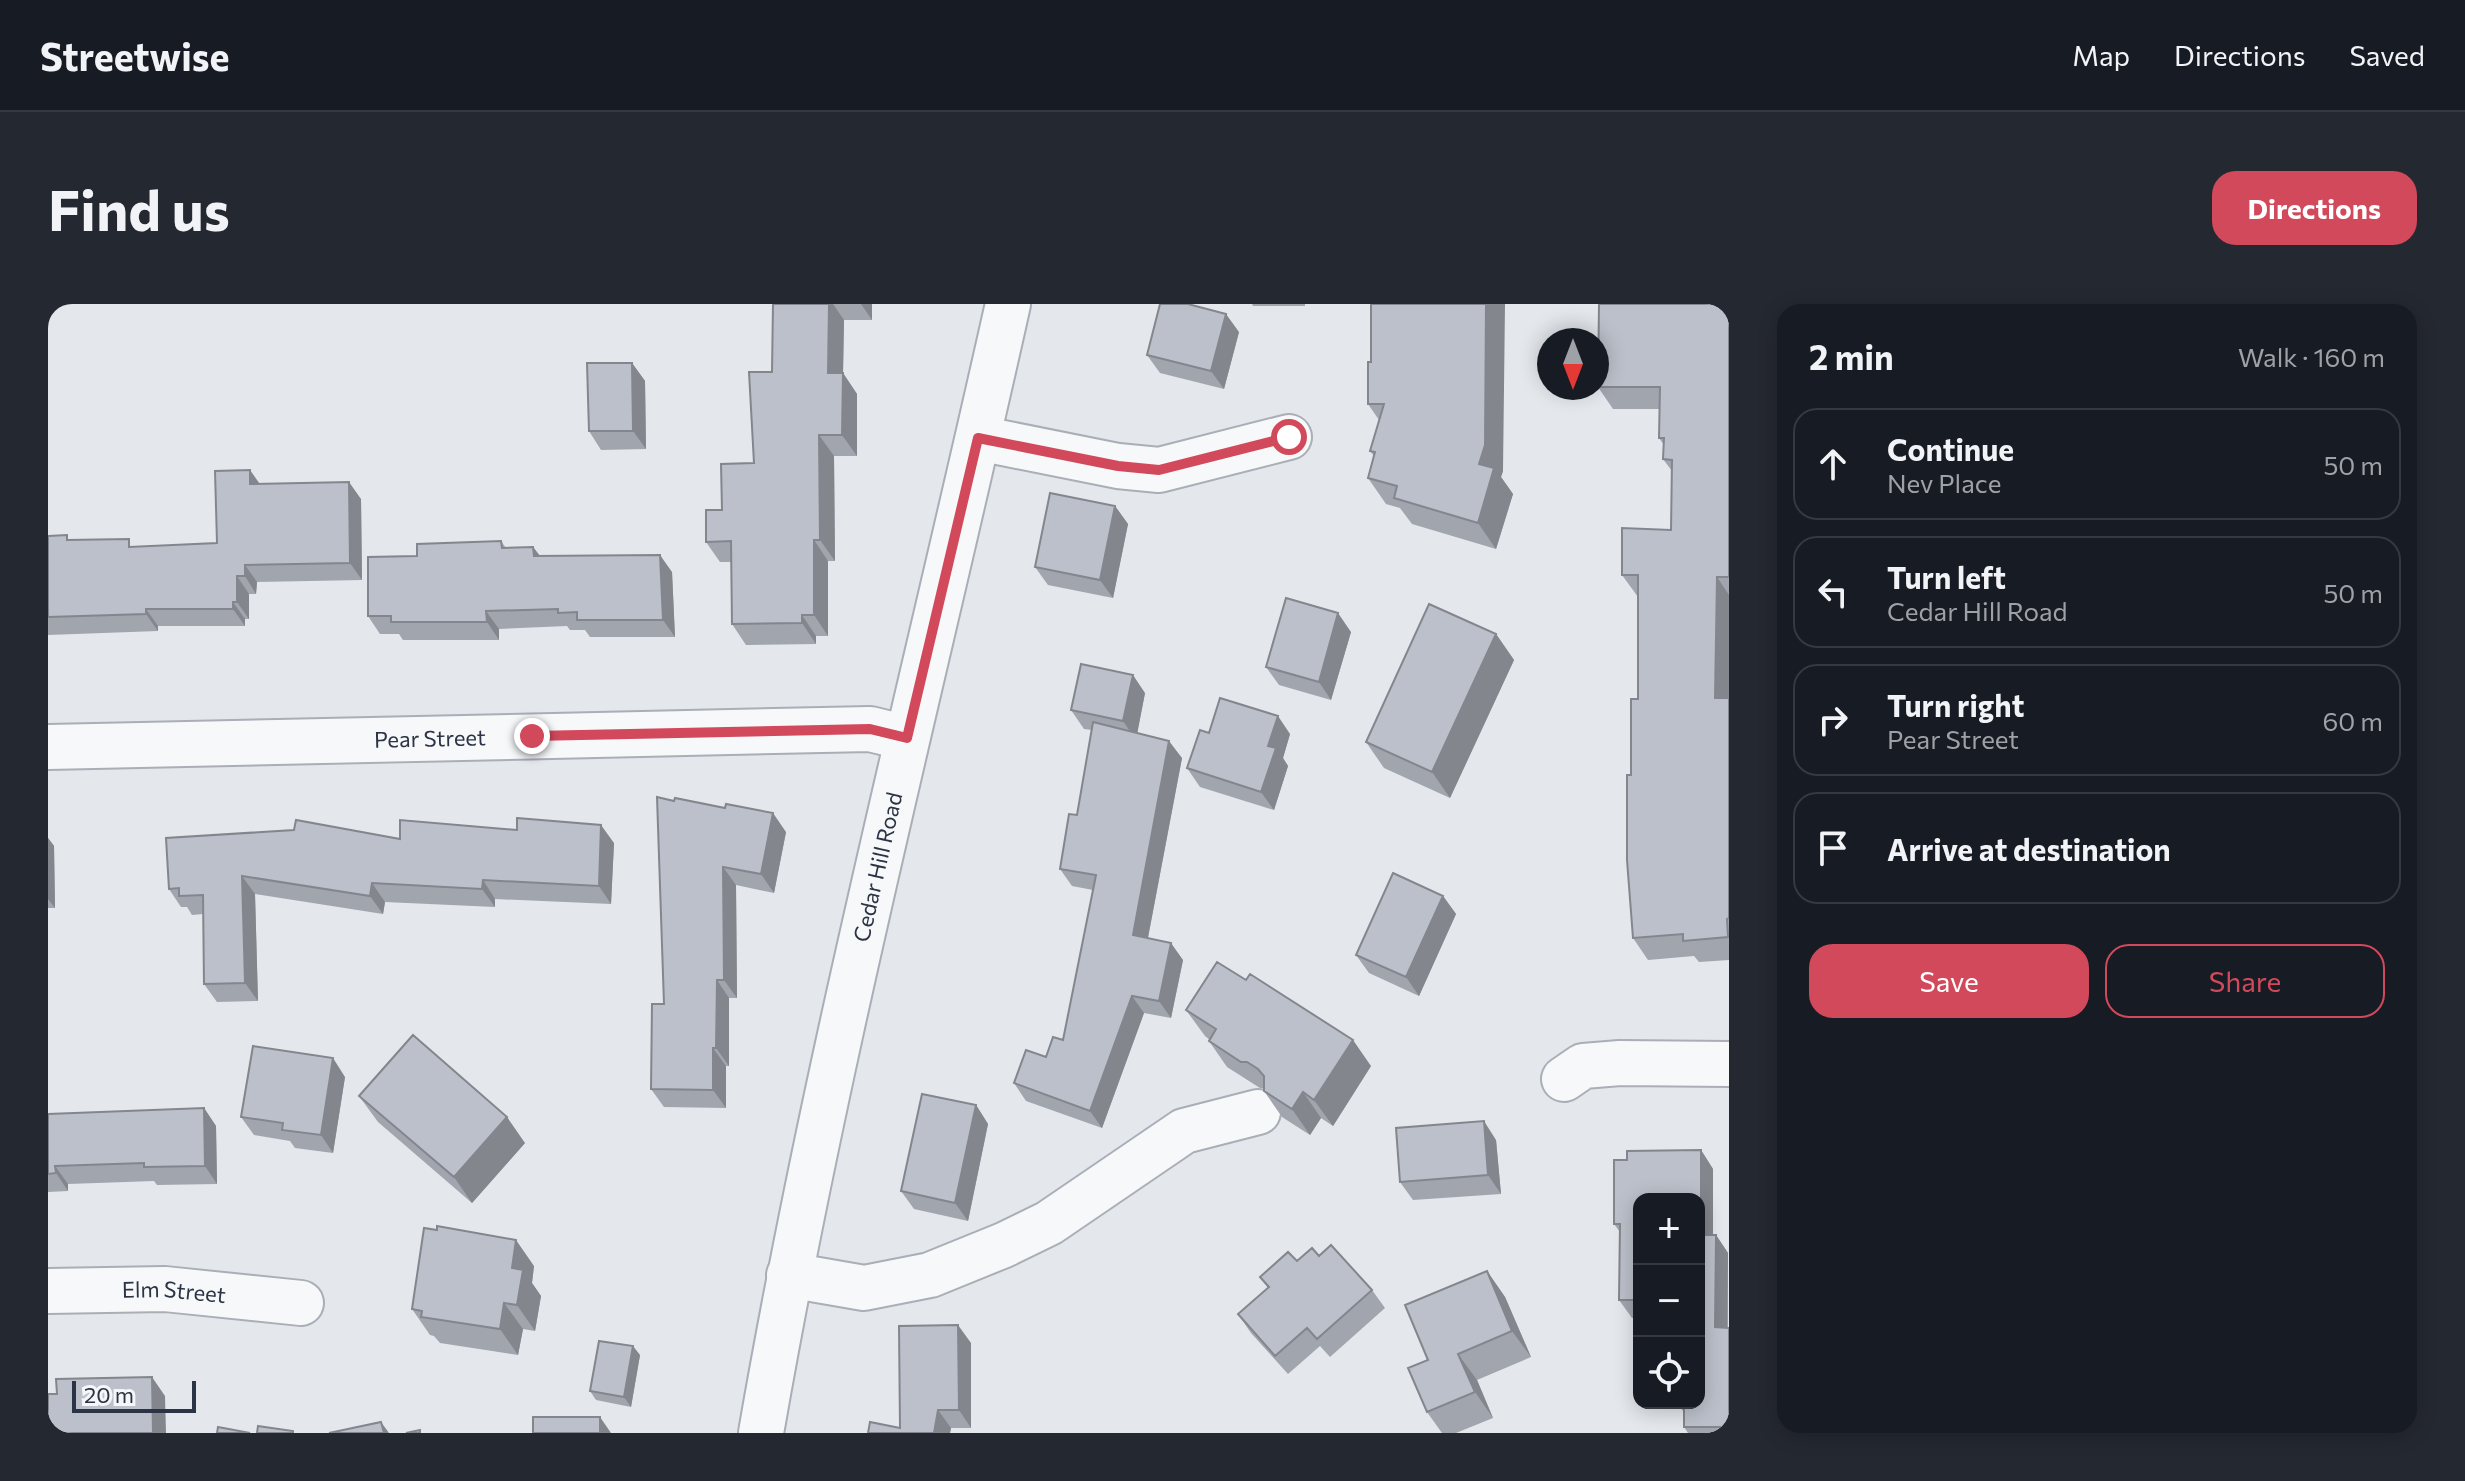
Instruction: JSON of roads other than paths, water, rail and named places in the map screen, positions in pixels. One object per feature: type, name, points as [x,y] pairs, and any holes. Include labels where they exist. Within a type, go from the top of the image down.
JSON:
[{"type":"street","name":"Cedar Hill Road","points":[[761,1433],[789,1275],[907,738],[1008,304]]},
{"type":"street","points":[[978,438],[1118,466],[1159,470],[1289,437]]},
{"type":"street","name":"Pear Street","points":[[48,747],[870,729],[907,738]]},
{"type":"street","points":[[1564,1079],[1583,1066],[1620,1063],[1729,1064]]},
{"type":"street","points":[[789,1275],[864,1288],[930,1275],[1049,1223],[1184,1131],[1258,1112]]},
{"type":"street","name":"Elm Street","points":[[48,1291],[165,1289],[301,1303]]}]
